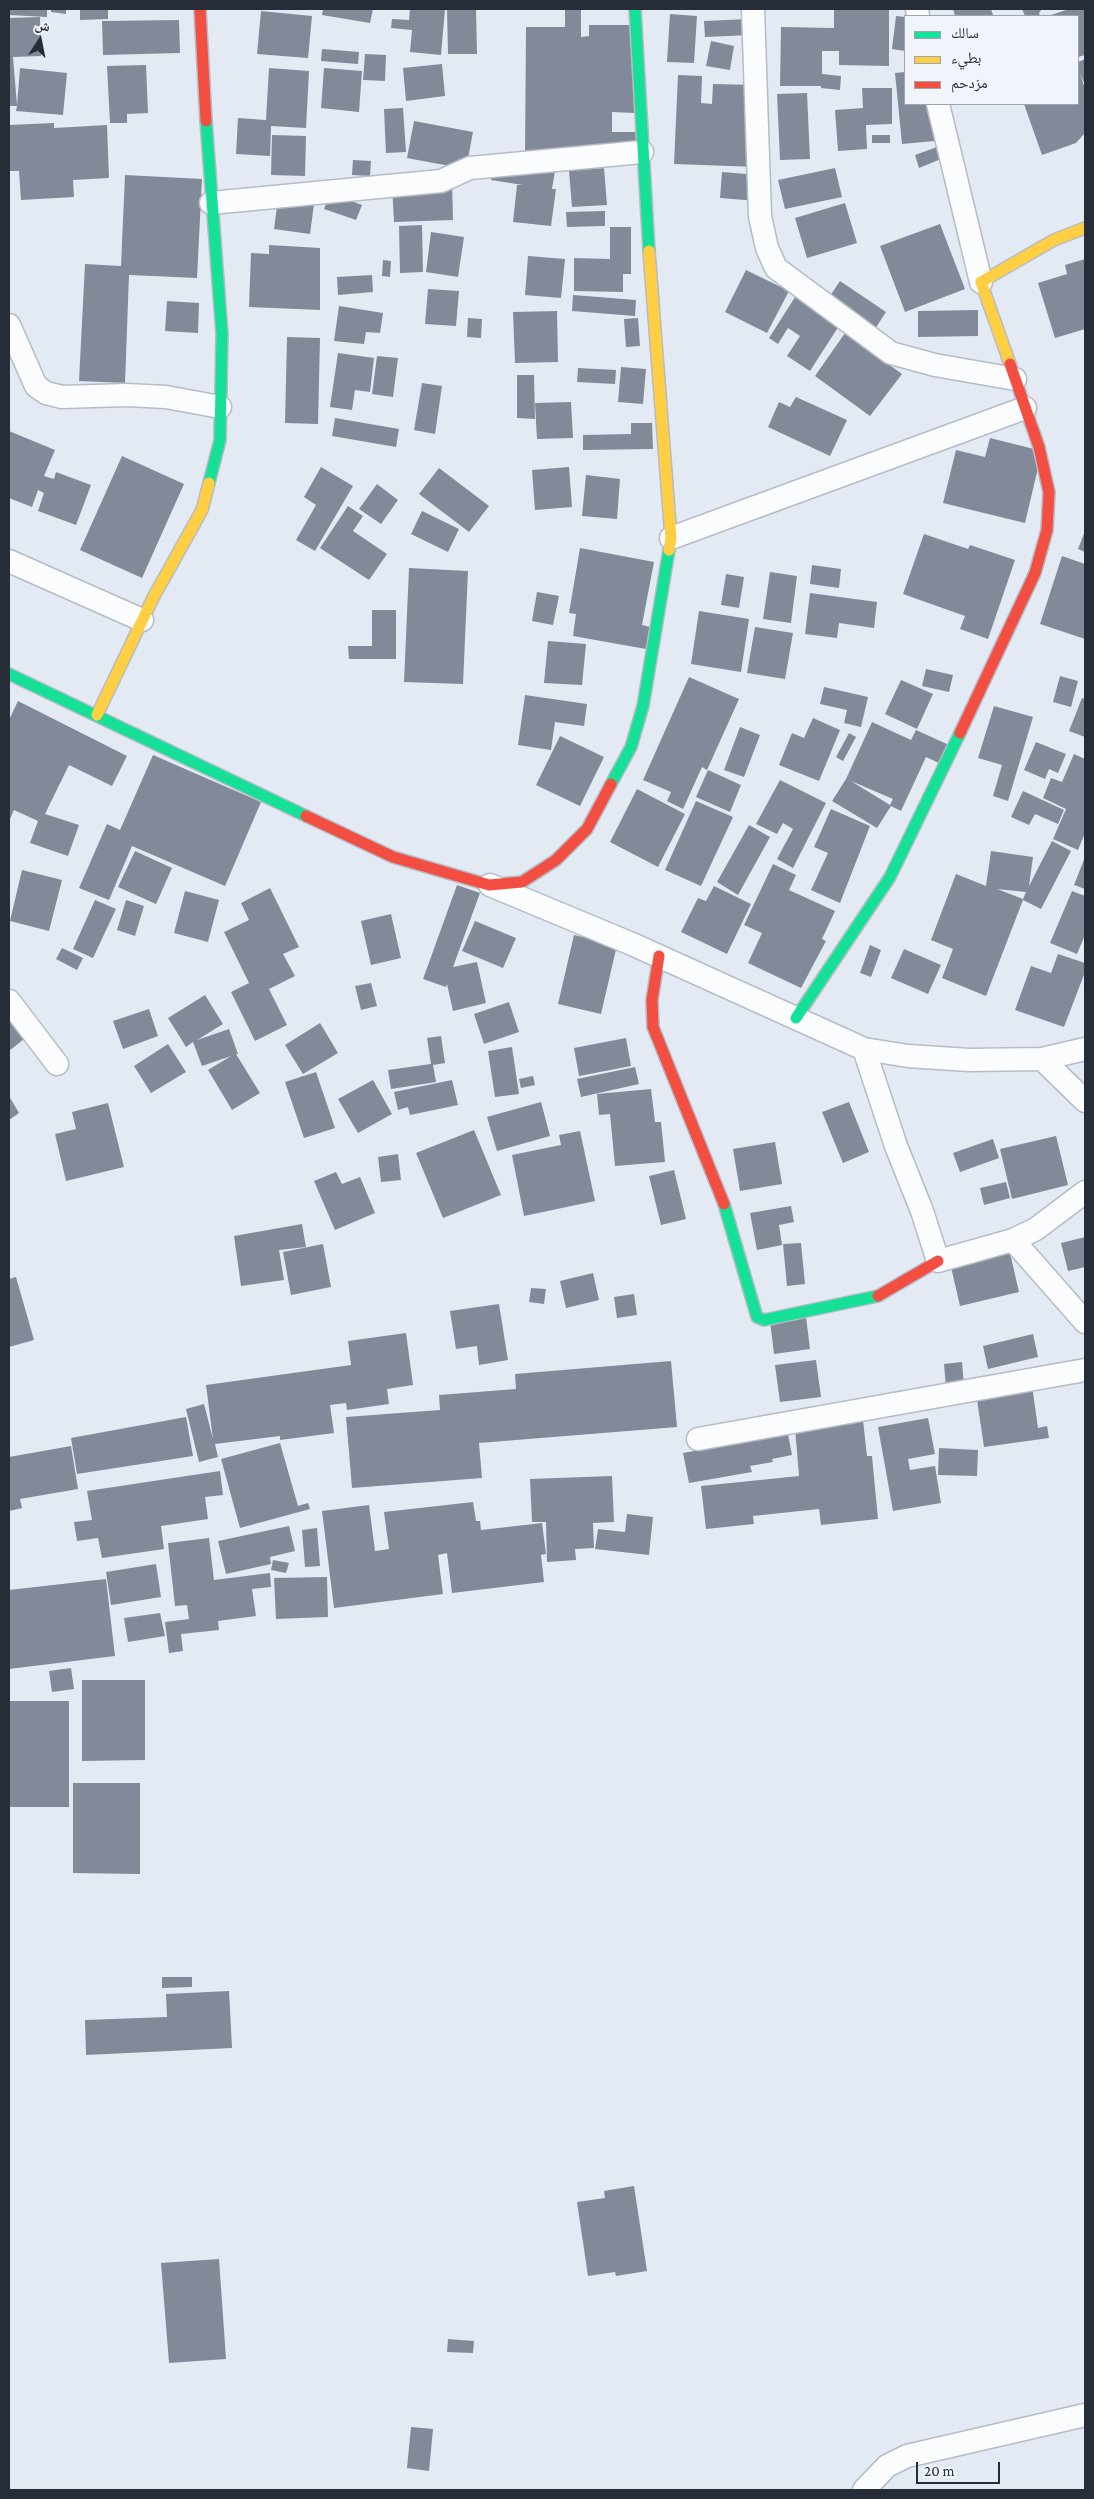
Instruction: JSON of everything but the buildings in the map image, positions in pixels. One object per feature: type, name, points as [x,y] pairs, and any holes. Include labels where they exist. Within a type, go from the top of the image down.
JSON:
[{"type":"street","points":[[97,715],[142,620],[202,510],[220,440],[222,334],[210,203],[200,9]]},
{"type":"street","points":[[489,885],[522,882],[556,860],[587,828],[631,747],[643,706],[671,538],[642,152],[635,9]]},
{"type":"street","points":[[753,9],[760,216],[767,248],[776,268],[891,353],[935,365],[1015,379]]},
{"type":"street","points":[[796,1018],[890,876],[927,797],[980,693],[1035,573],[1047,530],[1049,492],[1039,447],[981,282],[938,105]]},
{"type":"street","points":[[210,203],[401,186],[441,181],[470,168],[642,152]]},
{"type":"street","points":[[981,282],[1054,240],[1085,228]]},
{"type":"street","points":[[9,326],[36,386],[46,393],[62,397],[126,395],[166,397],[220,407]]},
{"type":"street","points":[[671,538],[1025,408]]},
{"type":"street","points":[[9,561],[142,620]]},
{"type":"street","points":[[9,674],[393,857],[489,885],[659,956],[864,1049],[908,1056],[969,1060],[1042,1059],[1085,1049]]},
{"type":"street","points":[[659,956],[652,1000],[653,1027],[728,1214],[757,1317],[764,1320],[880,1296],[938,1261],[1013,1240],[1036,1229],[1085,1192]]},
{"type":"street","points":[[9,1001],[57,1064]]},
{"type":"street","points":[[864,1049],[896,1146],[922,1212],[938,1261]]},
{"type":"street","points":[[1042,1059],[1085,1101]]},
{"type":"street","points":[[1013,1240],[1085,1322]]},
{"type":"street","points":[[698,1439],[1085,1370]]},
{"type":"street","points":[[864,2490],[887,2466],[907,2456],[1085,2415]]},
{"type":"traffic: fast","points":[[635,9],[649,251]]},
{"type":"traffic: fast","points":[[206,121],[222,334],[220,440],[209,483]]},
{"type":"traffic: fast","points":[[611,784],[631,747],[643,706],[669,550]]},
{"type":"traffic: fast","points":[[9,674],[306,816]]},
{"type":"traffic: fast","points":[[796,1018],[890,877],[960,733]]},
{"type":"traffic: fast","points":[[724,1204],[757,1317],[764,1320],[878,1296]]},
{"type":"traffic: slow","points":[[1010,364],[981,282],[1054,240],[1085,228]]},
{"type":"traffic: slow","points":[[649,251],[671,538],[669,550]]},
{"type":"traffic: slow","points":[[97,715],[153,598],[202,510],[209,483]]},
{"type":"traffic: jam","points":[[200,9],[206,121]]},
{"type":"traffic: jam","points":[[960,733],[1035,573],[1047,530],[1049,492],[1039,447],[1010,364]]},
{"type":"traffic: jam","points":[[306,816],[393,857],[489,885],[522,882],[556,860],[587,829],[611,784]]},
{"type":"traffic: jam","points":[[659,956],[652,1000],[653,1027],[724,1204]]},
{"type":"traffic: jam","points":[[878,1296],[938,1261]]}]
